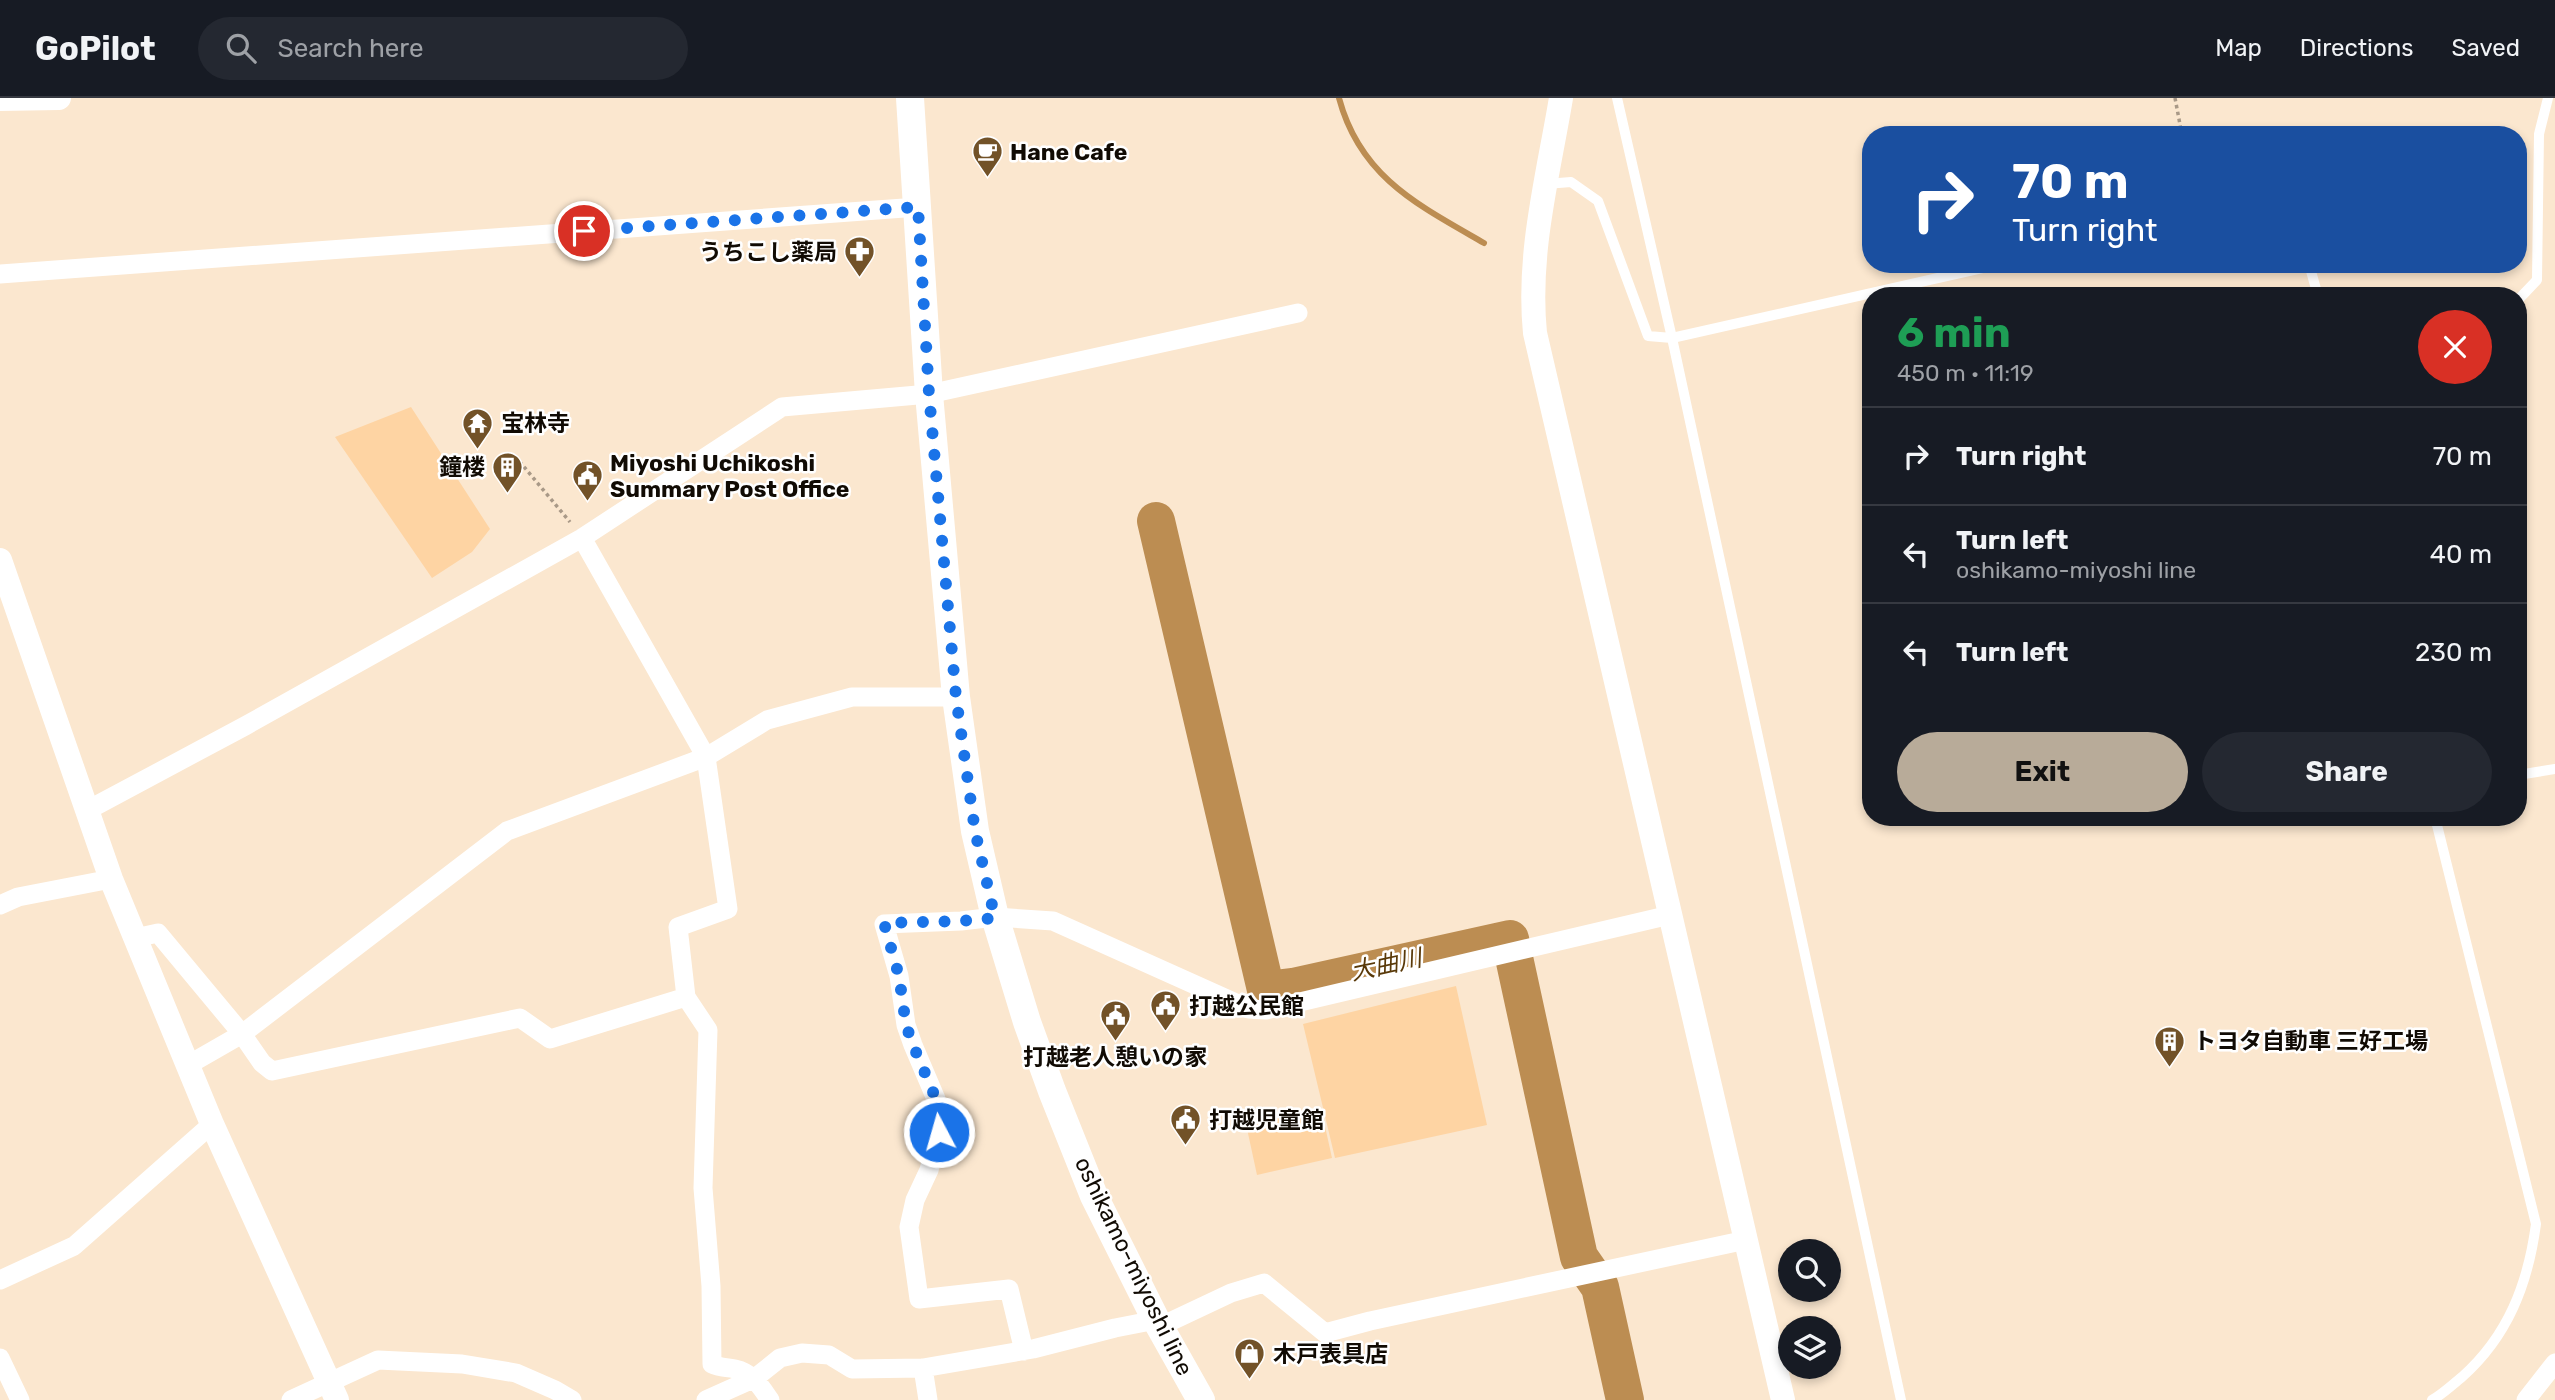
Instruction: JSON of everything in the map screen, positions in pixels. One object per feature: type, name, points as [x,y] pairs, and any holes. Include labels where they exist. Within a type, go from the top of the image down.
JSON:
[{"type":"main road","name":"oshikamo-miyoshi line","points":[[910,98],[929,394],[956,697],[975,831],[995,918],[1027,1022],[1056,1102],[1094,1196],[1158,1323],[1201,1400]]},
{"type":"street","points":[[0,99],[59,98]]},
{"type":"street","points":[[1560,98],[1533,264],[1535,334],[1783,1400]]},
{"type":"street","points":[[0,274],[918,207]]},
{"type":"street","points":[[86,811],[257,719],[582,537],[782,407],[929,394],[1298,313]]},
{"type":"street","points":[[582,537],[706,757],[728,909],[678,927],[686,997],[708,1030],[703,1188],[711,1286],[712,1364],[721,1368],[734,1368],[755,1378],[770,1400]]},
{"type":"street","points":[[0,560],[111,879],[212,1124],[333,1391]]},
{"type":"street","points":[[188,1065],[242,1034],[507,831],[706,757],[767,720],[852,697],[956,697]]},
{"type":"street","points":[[0,905],[18,897],[111,879]]},
{"type":"street","points":[[1024,1351],[1009,1289],[919,1299],[909,1227],[915,1200],[929,1170],[939,1132],[936,1099],[909,1035],[899,976],[884,923],[995,918],[1052,921],[1249,1009],[1266,1010],[1670,915]]},
{"type":"street","points":[[135,938],[158,933],[272,1072],[520,1018],[550,1040],[686,997]]},
{"type":"street","points":[[0,1280],[74,1246],[212,1124]]},
{"type":"street","points":[[706,1400],[755,1378],[780,1358],[802,1353],[829,1355],[852,1369],[923,1368],[1024,1351],[1115,1328],[1158,1323],[1231,1293],[1264,1283],[1325,1334],[1370,1321],[1746,1240]]},
{"type":"street","points":[[0,1358],[20,1400]]},
{"type":"street","points":[[291,1400],[333,1391],[379,1360],[462,1364],[516,1373],[572,1400]]},
{"type":"street","points":[[2526,1400],[2555,1363]]},
{"type":"street","points":[[923,1368],[928,1400]]},
{"type":"lane","points":[[2527,291],[2537,280],[2539,134],[2548,98]]},
{"type":"lane","points":[[1618,102],[1672,338],[1901,1400]]},
{"type":"lane","points":[[1546,184],[1571,182],[1598,201],[1648,336],[1672,338],[1862,295]]},
{"type":"lane","points":[[1898,287],[1960,273]]},
{"type":"lane","points":[[2527,774],[2555,769]]},
{"type":"lane","points":[[2432,1400],[2476,1364],[2498,1339],[2527,1275],[2536,1224],[2437,826]]},
{"type":"path","points":[[2175,98],[2180,126]]},
{"type":"path","points":[[515,456],[582,537]]},
{"type":"shaded area","points":[[411,407],[490,529],[472,552],[432,578],[335,437]]},
{"type":"shaded area","points":[[1456,986],[1487,1125],[1335,1158],[1303,1024]]},
{"type":"shaded area","points":[[1321,1108],[1332,1158],[1257,1175],[1246,1124]]},
{"type":"waterway","points":[[1339,98],[1361,149],[1377,169],[1415,201],[1484,243]]},
{"type":"waterway","name":"大曲川","points":[[1156,521],[1266,990],[1293,987],[1510,939],[1579,1257],[1600,1287],[1625,1400]]},
{"type":"place","name":"Hane Cafe","points":[[987,179]]},
{"type":"place","name":"うちこし薬局","points":[[860,279]]},
{"type":"place","name":"宝林寺","points":[[478,450]]},
{"type":"place","name":"鐘楼","points":[[508,494]]},
{"type":"place","name":"Miyoshi Uchikoshi Summary Post Office","points":[[587,503]]},
{"type":"place","name":"打越公民館","points":[[1166,1033]]},
{"type":"place","name":"打越老人憩いの家","points":[[1115,1043]]},
{"type":"place","name":"トヨタ自動車 三好工場","points":[[2170,1068]]},
{"type":"place","name":"打越児童館","points":[[1186,1147]]},
{"type":"place","name":"木戸表具店","points":[[1250,1381]]},
{"type":"route","points":[[584,231],[918,207],[929,394],[956,697],[975,831],[995,918],[884,923],[899,976],[906,1025],[936,1099],[939,1132]]}]
